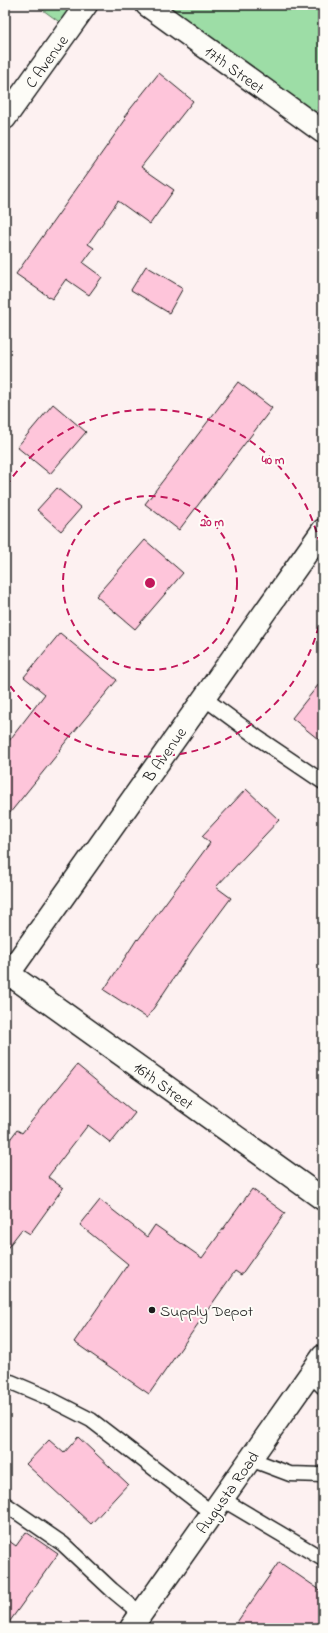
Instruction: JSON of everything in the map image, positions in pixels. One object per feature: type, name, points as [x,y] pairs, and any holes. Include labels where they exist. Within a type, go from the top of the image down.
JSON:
[{"type":"street","name":"C Avenue","points":[[5,118],[86,5]]},
{"type":"street","name":"17th Street","points":[[146,5],[323,132]]},
{"type":"street","name":"B Avenue","points":[[6,974],[323,530]]},
{"type":"street","name":"16th Street","points":[[6,974],[323,1200]]},
{"type":"street","name":"Augusta Road","points":[[136,1621],[250,1459],[317,1380],[323,1356]]},
{"type":"lane","points":[[204,698],[258,738],[323,782]]},
{"type":"lane","points":[[11,1382],[44,1396],[91,1420],[217,1506],[323,1559]]},
{"type":"lane","points":[[250,1459],[290,1474],[323,1475]]},
{"type":"lane","points":[[5,1504],[63,1544],[112,1590],[136,1621]]},
{"type":"green space","points":[[36,5],[86,5],[69,29]]},
{"type":"green space","points":[[147,5],[323,5],[323,102],[308,122]]},
{"type":"building","points":[[159,73],[193,101],[141,167],[174,190],[150,224],[118,201],[88,244],[94,248],[83,263],[102,277],[89,295],[66,279],[52,299],[16,274],[126,119],[124,117]]},
{"type":"building","points":[[146,266],[183,288],[169,313],[131,290]]},
{"type":"building","points":[[238,382],[272,408],[179,530],[145,504]]},
{"type":"building","points":[[53,404],[86,432],[50,474],[17,447]]},
{"type":"building","points":[[57,488],[81,508],[61,531],[37,510]]},
{"type":"building","points":[[145,540],[183,573],[135,629],[96,596]]},
{"type":"building","points":[[60,633],[117,680],[59,750],[60,751],[5,819],[5,746],[45,694],[24,677]]},
{"type":"building","points":[[323,679],[323,743],[292,718]]},
{"type":"building","points":[[246,789],[279,820],[216,887],[231,898],[193,949],[147,1018],[104,990],[137,939],[138,940],[210,843],[202,836]]},
{"type":"building","points":[[77,1065],[135,1113],[111,1143],[88,1125],[48,1177],[63,1188],[30,1234],[22,1229],[5,1251],[5,1146],[17,1130],[22,1133]]},
{"type":"building","name":"Supply Depot","points":[[252,1189],[285,1213],[241,1275],[235,1271],[149,1394],[74,1342],[128,1264],[80,1225],[100,1200],[147,1237],[155,1225],[202,1258]]},
{"type":"building","points":[[78,1437],[128,1484],[91,1524],[26,1464],[49,1440],[64,1453]]},
{"type":"building","points":[[26,1532],[58,1554],[5,1628],[5,1538],[16,1546]]},
{"type":"building","points":[[279,1562],[323,1592],[323,1628],[233,1628]]},
{"type":"place","name":"Supply Depot","points":[[152,1310]]}]
